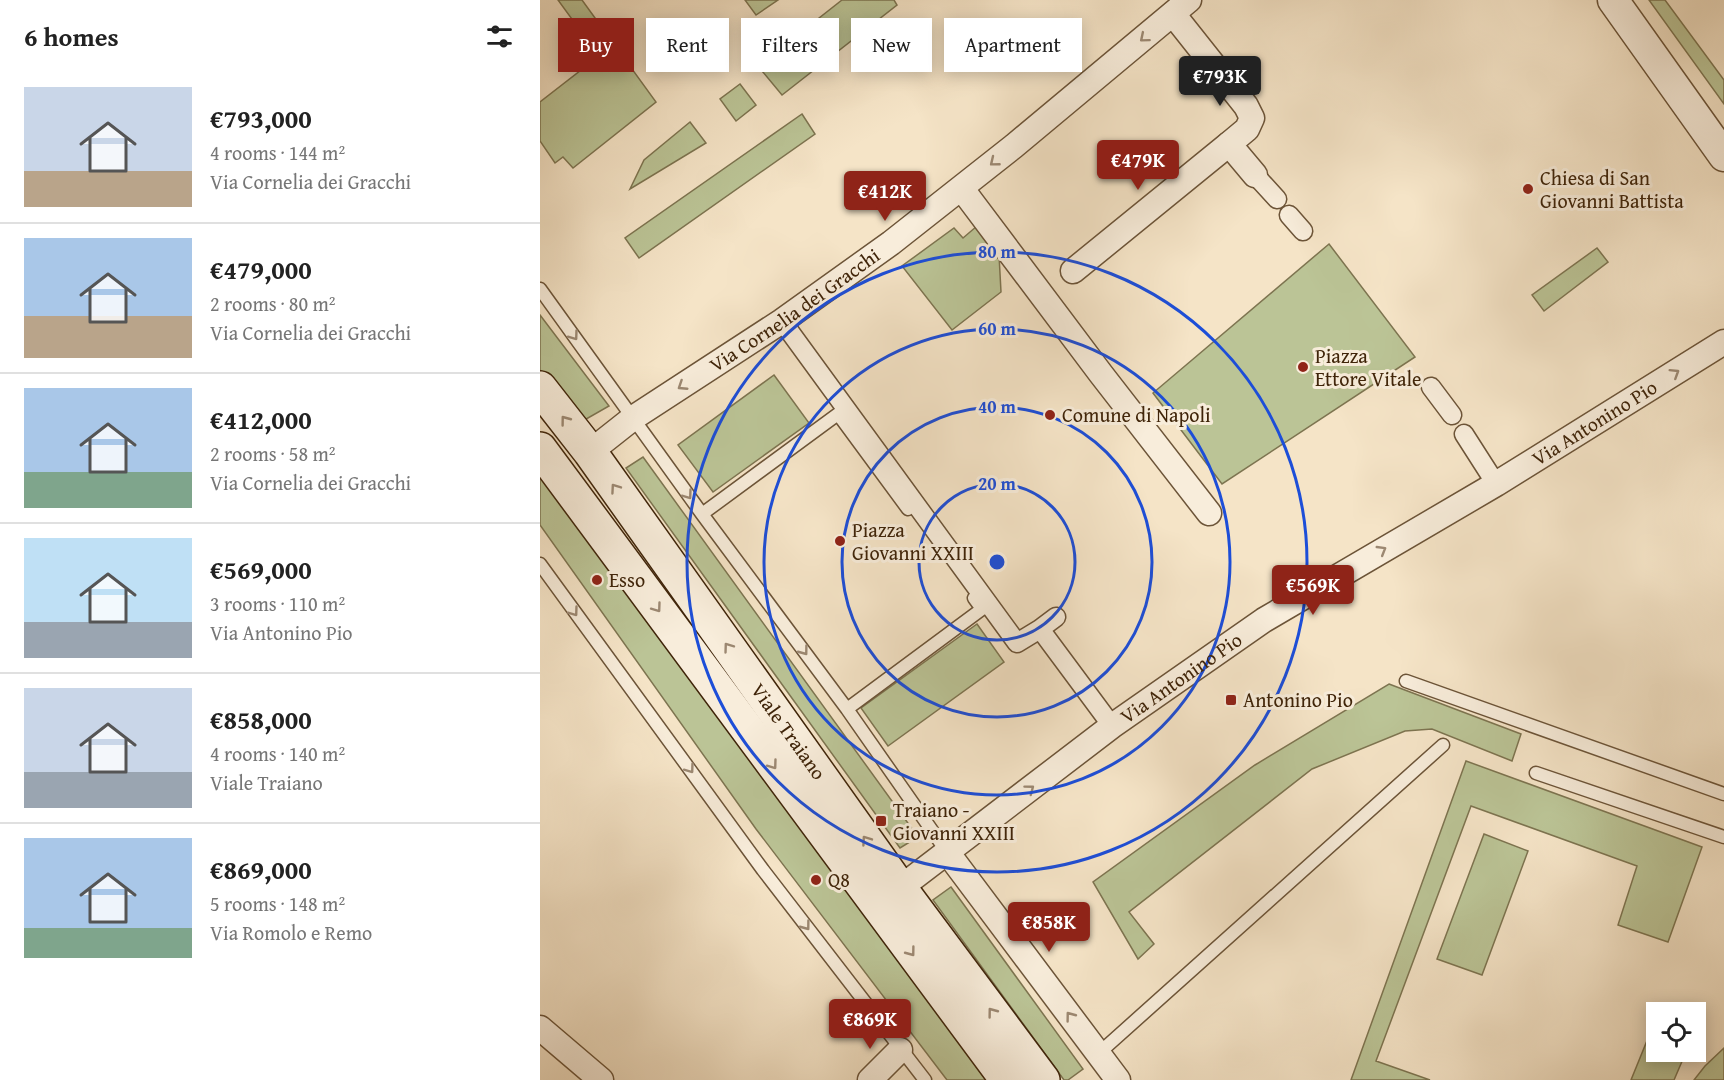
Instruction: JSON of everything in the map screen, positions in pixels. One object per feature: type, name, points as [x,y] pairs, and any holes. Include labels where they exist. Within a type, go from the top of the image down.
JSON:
[{"type":"main road","name":"Viale Traiano","points":[[540,388],[590,452],[888,897],[1007,1080]]},
{"type":"main road","name":"Viale Traiano","points":[[540,449],[888,897],[1041,1078]]},
{"type":"main road","points":[[561,476],[590,452]]},
{"type":"street","points":[[1613,0],[1724,156]]},
{"type":"street","points":[[1073,271],[1247,129],[1252,118],[1181,7]]},
{"type":"street","name":"Via Cornelia dei Gracchi","points":[[590,452],[633,418],[782,321],[884,248],[962,189],[1181,7]]},
{"type":"street","points":[[1229,144],[1277,199]]},
{"type":"street","points":[[962,189],[1209,513]]},
{"type":"street","points":[[1289,215],[1303,231]]},
{"type":"street","points":[[782,321],[1017,644],[1056,617]]},
{"type":"street","name":"Via Antonino Pio","points":[[888,897],[1112,726],[1264,620],[1496,484],[1724,342]]},
{"type":"street","points":[[1431,387],[1452,415]]},
{"type":"street","points":[[1464,434],[1496,484]]},
{"type":"street","points":[[1040,629],[1112,726]]},
{"type":"street","points":[[947,852],[1118,1080]]},
{"type":"street","points":[[540,1028],[601,1080]]},
{"type":"street","points":[[870,1080],[900,1050]]},
{"type":"lane","points":[[540,289],[702,514],[847,709],[947,852]]},
{"type":"lane","points":[[702,514],[838,414],[982,609],[847,709]]},
{"type":"lane","points":[[540,564],[756,860],[925,1080]]},
{"type":"lane","points":[[1406,681],[1724,794]]},
{"type":"lane","points":[[1098,1054],[1443,745]]},
{"type":"lane","points":[[1536,773],[1724,837]]},
{"type":"green space","points":[[558,0],[582,0],[595,18],[571,18]]},
{"type":"green space","points":[[745,0],[778,0],[756,15]]},
{"type":"green space","points":[[842,0],[894,0],[897,5],[880,18],[851,18],[851,41],[839,50],[839,18],[819,18]]},
{"type":"green space","points":[[1649,0],[1665,0],[1724,80],[1724,104]]},
{"type":"green space","points":[[578,72],[634,72],[656,102],[573,168],[563,157],[555,163],[540,141],[540,102]]},
{"type":"green space","points":[[763,72],[811,72],[782,95]]},
{"type":"green space","points":[[740,84],[756,105],[736,121],[720,99]]},
{"type":"green space","points":[[802,114],[815,134],[639,258],[625,238]]},
{"type":"green space","points":[[690,122],[706,143],[630,189],[644,160]]},
{"type":"green space","points":[[977,226],[999,255],[1001,292],[952,330],[902,266],[954,228],[963,238]]},
{"type":"green space","points":[[1329,244],[1415,357],[1222,484],[1153,393]]},
{"type":"green space","points":[[1597,248],[1608,262],[1544,311],[1532,295]]},
{"type":"green space","points":[[540,315],[609,406],[581,422],[540,370]]},
{"type":"green space","points":[[774,375],[809,423],[713,492],[678,445]]},
{"type":"green space","points":[[643,457],[918,837],[900,848],[626,468]]},
{"type":"green space","points":[[540,469],[986,1080],[947,1080],[756,829],[540,525]]},
{"type":"green space","points":[[977,624],[1004,662],[888,746],[861,708]]},
{"type":"green space","points":[[1389,684],[1521,734],[1512,761],[1432,729],[1405,731],[1312,769],[1129,912],[1154,944],[1138,959],[1093,882],[1255,765]]},
{"type":"green space","points":[[1466,761],[1702,847],[1668,942],[1618,925],[1637,866],[1471,806],[1376,1061],[1430,1080],[1351,1080]]},
{"type":"green space","points":[[1484,834],[1528,851],[1482,975],[1437,959]]},
{"type":"green space","points":[[951,887],[1083,1069],[1068,1080],[1064,1080],[933,900]]},
{"type":"green space","points":[[1646,1043],[1646,1062],[1682,1062],[1674,1080],[1631,1080]]},
{"type":"green space","points":[[1724,1048],[1724,1080],[1694,1080],[1705,1066]]},
{"type":"place","name":"Chiesa di San Giovanni Battista","points":[[1528,189]]},
{"type":"place","name":"Piazza Ettore Vitale","points":[[1303,367]]},
{"type":"place","name":"Comune di Napoli","points":[[1050,415]]},
{"type":"place","name":"Piazza Giovanni XXIII","points":[[840,541]]},
{"type":"place","name":"Esso","points":[[597,580]]},
{"type":"place","name":"Antonino Pio","points":[[1231,700]]},
{"type":"place","name":"Traiano - Giovanni XXIII","points":[[881,821]]},
{"type":"place","name":"Q8","points":[[816,880]]}]
